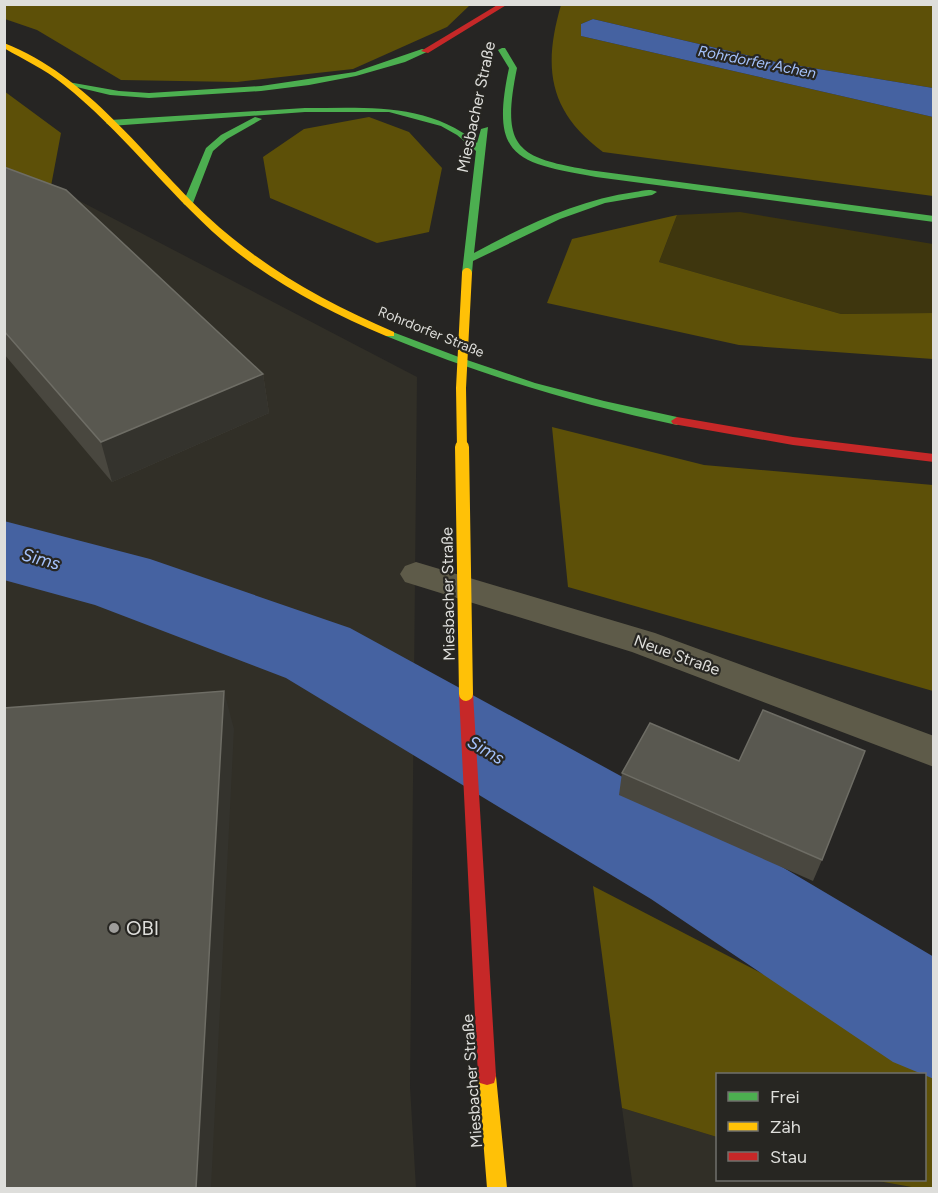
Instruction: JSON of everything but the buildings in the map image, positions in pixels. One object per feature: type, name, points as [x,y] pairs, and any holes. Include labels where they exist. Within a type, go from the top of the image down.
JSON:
[{"type":"main road","points":[[68,84],[122,94],[180,96],[302,85],[383,67],[419,53],[512,8]]},
{"type":"main road","name":"Miesbacher Straße","points":[[497,72],[508,35]]},
{"type":"main road","name":"Rohrdorfer Straße","points":[[4,45],[68,84],[189,203],[248,256],[293,287],[425,350],[503,378],[604,407],[713,429],[820,446],[933,458]]},
{"type":"main road","points":[[502,50],[513,68],[503,111],[507,135],[517,149],[537,160],[554,165],[714,190],[933,219]]},
{"type":"main road","points":[[106,119],[180,96]]},
{"type":"main road","points":[[106,119],[271,114],[305,110],[389,110],[444,124],[460,133],[480,150]]},
{"type":"main road","points":[[189,203],[209,150],[224,136],[271,114]]},
{"type":"main road","name":"Miesbacher Straße","points":[[487,116],[480,150],[467,266],[461,388],[466,694],[489,1108],[497,1188]]},
{"type":"main road","points":[[467,266],[561,212],[592,202],[613,196],[643,193],[714,190]]},
{"type":"street","name":"Neue Straße","points":[[416,574],[643,642],[933,752]]},
{"type":"shaded area","points":[[5,4],[470,5],[447,27],[353,69],[237,82],[121,80],[37,30],[5,19]]},
{"type":"shaded area","points":[[561,5],[933,5],[933,88],[776,62],[593,19],[581,24],[581,36],[933,117],[933,196],[603,152],[571,120],[561,104],[555,86],[552,48]]},
{"type":"shaded area","points":[[4,91],[61,133],[51,186],[5,170]]},
{"type":"shaded area","points":[[369,117],[409,132],[442,168],[429,232],[377,243],[270,198],[263,157],[304,129]]},
{"type":"shaded area","points":[[5,170],[51,186],[417,377],[410,1087],[416,1188],[5,1188]]},
{"type":"shaded area","points":[[740,212],[933,244],[933,313],[841,314],[659,262],[677,215]]},
{"type":"shaded area","points":[[677,215],[659,262],[841,314],[933,313],[933,359],[739,345],[547,303],[572,239]]},
{"type":"shaded area","points":[[552,427],[704,465],[933,485],[933,691],[568,587]]},
{"type":"shaded area","points":[[593,886],[933,1062],[933,1188],[917,1188],[878,1181],[926,1181],[926,1073],[716,1073],[716,1137],[622,1108]]},
{"type":"shaded area","points":[[622,1108],[716,1137],[716,1181],[878,1181],[917,1188],[633,1188]]},
{"type":"water","name":"Rohrdorfer Achen","points":[[593,19],[776,62],[933,88],[933,117],[581,36],[581,24]]},
{"type":"waterway","name":"Sims","points":[[4,550],[120,581],[318,653],[688,866],[934,1022]]},
{"type":"traffic: fast","points":[[502,50],[513,68],[507,96],[506,118],[509,135],[517,148],[529,157],[547,164],[596,174],[934,219]]},
{"type":"traffic: fast","points":[[68,84],[149,96],[261,89],[356,74],[380,68],[425,51]]},
{"type":"traffic: fast","points":[[110,123],[305,110],[389,110],[444,124],[460,133],[480,150]]},
{"type":"traffic: fast","points":[[188,203],[209,150],[224,137],[258,119]]},
{"type":"traffic: fast","points":[[467,273],[480,150],[485,129]]},
{"type":"traffic: fast","points":[[468,260],[534,226],[579,208],[652,192]]},
{"type":"traffic: fast","points":[[390,334],[531,385],[603,405],[677,421]]},
{"type":"traffic: slow","points":[[4,45],[51,72],[87,100],[185,200],[244,253],[304,293],[390,334]]},
{"type":"traffic: slow","points":[[466,694],[461,388],[467,273]]},
{"type":"traffic: slow","points":[[487,1076],[497,1188]]},
{"type":"traffic: jam","points":[[425,51],[505,4]]},
{"type":"traffic: jam","points":[[677,421],[793,441],[934,458]]},
{"type":"traffic: jam","points":[[466,694],[487,1076]]},
{"type":"place","name":"OBI","points":[[114,928]]}]
